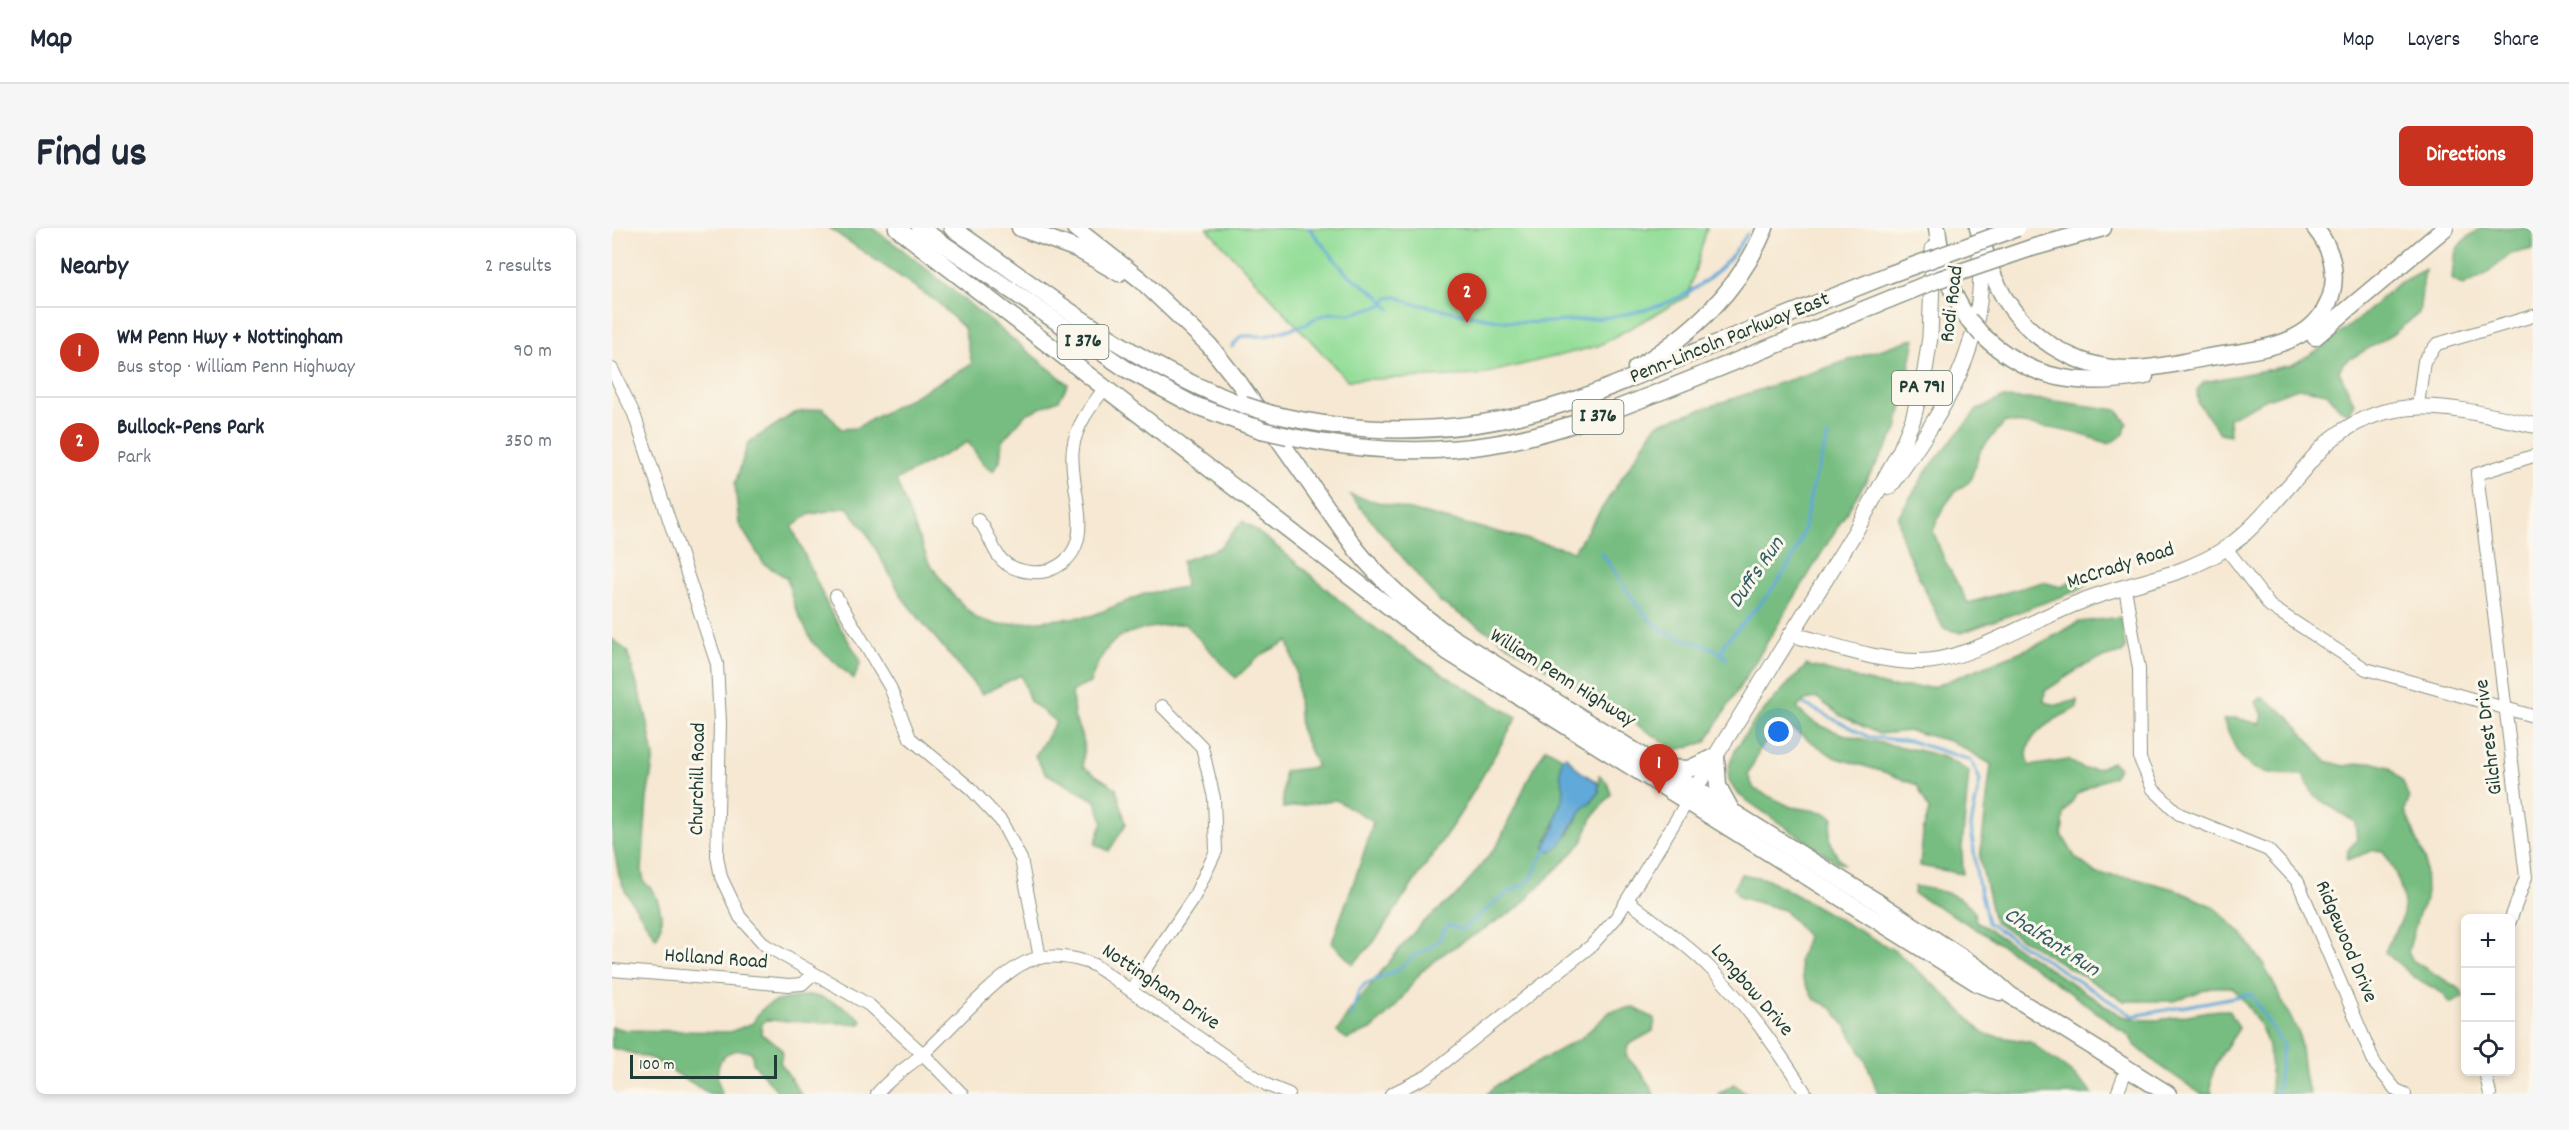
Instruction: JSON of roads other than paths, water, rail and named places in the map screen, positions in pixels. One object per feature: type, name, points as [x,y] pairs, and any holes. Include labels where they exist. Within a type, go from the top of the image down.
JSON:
[{"type":"highway","name":"William Penn Highway","points":[[897,228],[1448,652],[1691,795],[1977,983],[2010,995]]},
{"type":"highway","name":"Penn-Lincoln Parkway East","points":[[920,228],[1126,369],[1194,405],[1261,430],[1288,436],[1347,447],[1406,450],[1463,448],[1529,437],[1601,416],[1937,280],[2031,248],[2103,228]]},
{"type":"highway","name":"Penn-Lincoln Parkway East","points":[[952,228],[1135,354],[1180,379],[1272,414],[1350,428],[1428,429],[1503,420],[1593,393],[1888,275],[2017,228]]},
{"type":"highway","points":[[1020,228],[1093,257],[1174,310]]},
{"type":"highway","points":[[1075,228],[1119,261],[1174,310]]},
{"type":"highway","points":[[1593,393],[1659,354],[1703,319],[1737,279],[1765,228]]},
{"type":"highway","points":[[1936,228],[1946,276],[1956,299],[1982,335],[1999,351],[2028,368],[2061,379],[2084,382],[2129,379],[2273,355],[2290,350],[2313,338],[2445,228]]},
{"type":"highway","points":[[1978,228],[1997,285],[2024,324],[2044,341],[2075,357],[2106,366],[2131,369],[2271,346],[2287,342],[2308,331],[2323,314],[2330,299],[2333,282],[2333,266],[2329,249],[2316,228]]},
{"type":"highway","name":"William Penn Highway","points":[[1174,310],[1224,363],[1356,549],[1410,606],[1453,638],[1663,768],[1691,795],[1733,812],[1876,901],[1984,972],[2010,995],[2168,1094]]},
{"type":"highway","points":[[1663,768],[1689,769],[1716,756],[1718,786],[1733,812]]},
{"type":"main road","name":"Rodi Road","points":[[1691,795],[1855,532],[1900,451],[1922,389],[1930,337],[1936,228]]},
{"type":"main road","name":"Rodi Road","points":[[1855,532],[1879,503],[1934,424],[1961,373],[1971,344],[1979,306],[1981,264],[1978,228]]},
{"type":"main road","name":"McCrady Road","points":[[1791,634],[1885,658],[1929,661],[1960,654],[2066,607],[2183,570],[2226,548],[2263,514],[2331,439],[2349,426],[2371,415],[2418,405],[2456,408],[2533,425]]},
{"type":"street","points":[[2418,405],[2424,361],[2437,344],[2533,316]]},
{"type":"street","name":"Churchill Road","points":[[612,369],[634,414],[717,664],[720,722],[717,856],[721,877],[740,917],[765,945],[869,1005],[963,1094]]},
{"type":"street","points":[[978,520],[985,526],[991,543],[1001,559],[1014,568],[1032,572],[1048,571],[1072,554],[1081,529],[1073,476],[1072,450],[1082,422],[1105,388]]},
{"type":"street","name":"Gilchrest Drive","points":[[2513,914],[2526,877],[2477,474],[2533,456]]},
{"type":"street","points":[[2226,548],[2270,606],[2366,669],[2533,716]]},
{"type":"street","name":"Ridgewood Drive","points":[[2125,588],[2139,669],[2140,759],[2153,789],[2179,814],[2268,850],[2298,882],[2375,1064],[2396,1090],[2405,1094]]},
{"type":"street","points":[[836,596],[890,687],[910,738],[970,788],[1001,821],[1021,859],[1040,958]]},
{"type":"street","points":[[1131,990],[1194,897],[1216,851],[1214,798],[1202,747],[1162,706]]},
{"type":"street","points":[[1393,1094],[1428,1076],[1575,960],[1604,933],[1627,900],[1691,795]]},
{"type":"street","name":"Longbow Drive","points":[[1627,900],[1711,969],[1773,1045],[1806,1094]]},
{"type":"street","name":"Nottingham Drive","points":[[877,1094],[885,1084],[923,1054],[1015,968],[1040,958],[1057,956],[1083,960],[1131,990],[1267,1085],[1289,1094]]},
{"type":"street","name":"Holland Road","points":[[612,970],[789,985],[802,984],[813,974]]},
{"type":"street","points":[[2117,1094],[2127,1068]]},
{"type":"street","points":[[2486,1076],[2490,1094]]},
{"type":"water","points":[[1566,756],[1581,772],[1597,782],[1599,792],[1579,814],[1563,841],[1552,852],[1544,847],[1554,830],[1558,809],[1563,799],[1564,788],[1560,774],[1562,757]]},
{"type":"waterway","name":"Chalfant Run","points":[[1309,228],[1346,273],[1378,295],[1390,309]]},
{"type":"waterway","points":[[1385,303],[1387,298],[1398,297],[1411,303],[1515,322],[1563,321],[1630,313],[1675,299],[1695,288],[1714,274],[1747,234]]},
{"type":"waterway","points":[[1232,347],[1241,336],[1266,336],[1307,324],[1315,318],[1331,313],[1350,314],[1386,304]]},
{"type":"waterway","name":"Duffs Run","points":[[1722,653],[1724,644],[1776,585],[1793,558],[1801,537],[1828,437]]},
{"type":"waterway","name":"Chalfant Run","points":[[1601,552],[1636,603],[1661,629],[1677,637],[1713,648],[1727,659]]},
{"type":"waterway","name":"Chalfant Run","points":[[1804,704],[1869,737],[1910,741],[1971,760],[1980,780],[1971,826],[1977,877],[1988,923],[2133,1016],[2251,994],[2283,1046],[2277,1094]]},
{"type":"waterway","points":[[1351,1017],[1358,993],[1365,984],[1398,970],[1415,955],[1427,950],[1440,939],[1444,929],[1450,925],[1461,930],[1507,893],[1530,881],[1540,859],[1548,849]]},
{"type":"place","name":"Bullock-Pens Park","points":[[1467,323]]},
{"type":"place","name":"WM Penn Hwy + Nottingham","points":[[1659,794]]}]
